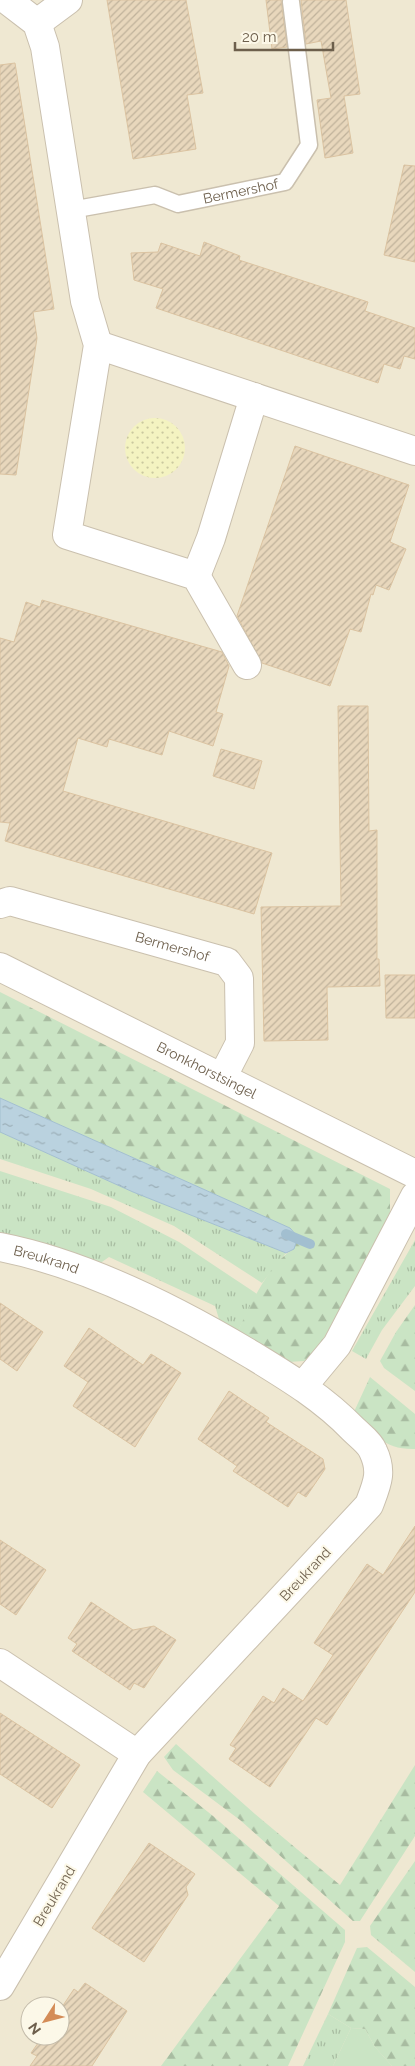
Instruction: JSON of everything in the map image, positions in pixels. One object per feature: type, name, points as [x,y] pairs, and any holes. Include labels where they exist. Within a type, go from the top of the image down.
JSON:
[{"type":"street","points":[[7,0],[37,23],[45,48],[85,301],[98,344],[66,534],[196,576],[247,665]]},
{"type":"street","points":[[37,23],[68,0]]},
{"type":"street","points":[[98,344],[415,451]]},
{"type":"street","points":[[196,576],[211,538],[254,397]]},
{"type":"street","name":"Bermershof","points":[[0,904],[10,901],[227,962],[239,978],[240,1043],[223,1076]]},
{"type":"street","name":"Bronkhorstsingel","points":[[0,966],[223,1076],[415,1174]]},
{"type":"street","points":[[304,1386],[337,1345],[415,1196]]},
{"type":"street","name":"Breukrand","points":[[0,1247],[23,1252],[111,1282],[204,1326],[304,1386],[344,1420],[373,1449],[380,1477],[369,1505],[137,1754],[0,1986]]},
{"type":"street","points":[[0,1664],[137,1754]]},
{"type":"lane","name":"Bermershof","points":[[71,210],[155,195],[178,204],[285,182],[309,145],[291,2]]},
{"type":"shaded area","points":[[0,0],[415,0],[415,2066],[0,2066]]},
{"type":"green space","points":[[0,992],[390,1189],[390,1220],[316,1352],[304,1361],[288,1362],[238,1331],[254,1297],[268,1274],[285,1255],[294,1249],[290,1228],[0,1098]]},
{"type":"green space","points":[[0,1132],[133,1192],[286,1253],[262,1283],[174,1226],[91,1189],[0,1159]]},
{"type":"green space","points":[[0,1171],[111,1207],[179,1242],[257,1294],[238,1331],[219,1319],[215,1306],[109,1257],[99,1264],[0,1235]]},
{"type":"green space","points":[[415,1240],[415,1286],[382,1330],[366,1359],[352,1351]]},
{"type":"green space","points":[[415,1305],[415,1391],[384,1368],[380,1361],[396,1332]]},
{"type":"green space","points":[[370,1377],[415,1414],[415,1449],[404,1449],[387,1444],[353,1414]]},
{"type":"green space","points":[[176,1744],[255,1814],[340,1885],[415,1765],[415,1836],[360,1921],[353,1921],[240,1820],[173,1770],[164,1757]]},
{"type":"green space","points":[[157,1771],[213,1816],[345,1930],[345,1942],[288,2066],[161,2066],[279,1906],[143,1792]]},
{"type":"green space","points":[[415,1861],[415,1972],[371,1935],[370,1926]]},
{"type":"green space","points":[[367,1947],[415,1987],[415,2066],[392,2066],[375,2047],[365,2029],[351,2028],[328,2014],[357,1948]]},
{"type":"green space","points":[[328,2014],[351,2028],[333,2066],[303,2066]]},
{"type":"green space","points":[[351,2028],[365,2029],[375,2047],[392,2066],[333,2066]]},
{"type":"sand","points":[[155,418],[172,423],[180,431],[185,448],[180,465],[172,473],[155,478],[138,473],[130,465],[125,448],[130,431],[138,423]]},
{"type":"water","points":[[0,1098],[290,1228],[298,1237],[294,1249],[286,1253],[133,1192],[0,1132]]},
{"type":"building","points":[[107,0],[186,0],[203,93],[187,95],[196,149],[133,159]]},
{"type":"building","points":[[266,0],[281,0],[287,47],[272,49]]},
{"type":"building","points":[[301,0],[346,0],[360,94],[344,96],[353,153],[325,158],[317,100],[331,98],[321,41],[306,44]]},
{"type":"building","points":[[15,63],[54,309],[33,312],[37,338],[16,475],[0,474],[0,65]]},
{"type":"building","points":[[404,165],[415,166],[415,262],[384,255]]},
{"type":"building","points":[[204,242],[240,256],[239,260],[368,302],[365,311],[415,328],[415,359],[404,356],[400,369],[384,364],[378,383],[156,308],[163,289],[134,280],[131,253],[158,252],[161,243],[200,256]]},
{"type":"building","points":[[295,446],[409,485],[390,542],[406,549],[389,590],[376,585],[373,595],[371,594],[361,632],[350,629],[330,686],[262,663],[237,616]]},
{"type":"building","points":[[42,600],[222,652],[229,666],[216,712],[223,714],[213,746],[169,731],[162,755],[109,739],[107,747],[78,738],[63,791],[272,853],[254,914],[5,841],[10,823],[0,822],[0,638],[14,642],[26,602],[40,607]]},
{"type":"building","points":[[338,706],[368,706],[369,831],[377,830],[377,959],[379,959],[380,986],[327,987],[328,1040],[264,1041],[261,907],[341,906]]},
{"type":"building","points":[[221,749],[262,761],[254,789],[213,776]]},
{"type":"building","points":[[385,975],[415,975],[415,1018],[386,1018]]},
{"type":"building","points":[[0,1303],[43,1332],[17,1371],[0,1359]]},
{"type":"building","points":[[89,1328],[143,1365],[151,1354],[181,1373],[135,1447],[73,1406],[88,1382],[64,1366]]},
{"type":"building","points":[[229,1391],[269,1418],[266,1422],[323,1459],[325,1469],[306,1497],[298,1492],[288,1507],[233,1471],[237,1466],[198,1439]]},
{"type":"building","points":[[415,1526],[415,1592],[327,1725],[316,1718],[270,1787],[229,1759],[236,1748],[230,1745],[263,1696],[274,1703],[283,1688],[303,1701],[333,1655],[314,1643],[367,1564],[383,1575]]},
{"type":"building","points":[[0,1540],[46,1570],[16,1615],[0,1604]]},
{"type":"building","points":[[91,1602],[133,1630],[154,1626],[176,1640],[144,1688],[134,1683],[130,1690],[72,1651],[77,1644],[68,1638]]},
{"type":"building","points":[[0,1713],[80,1765],[52,1808],[0,1774]]},
{"type":"building","points":[[149,1843],[195,1874],[186,1887],[188,1895],[144,1962],[92,1928]]},
{"type":"building","points":[[85,1983],[127,2011],[92,2066],[30,2066],[37,2056],[31,2053],[36,2046],[70,2046],[69,1996],[74,1989],[78,1992]]},
{"type":"waterway","points":[[286,1234],[310,1244]]}]
